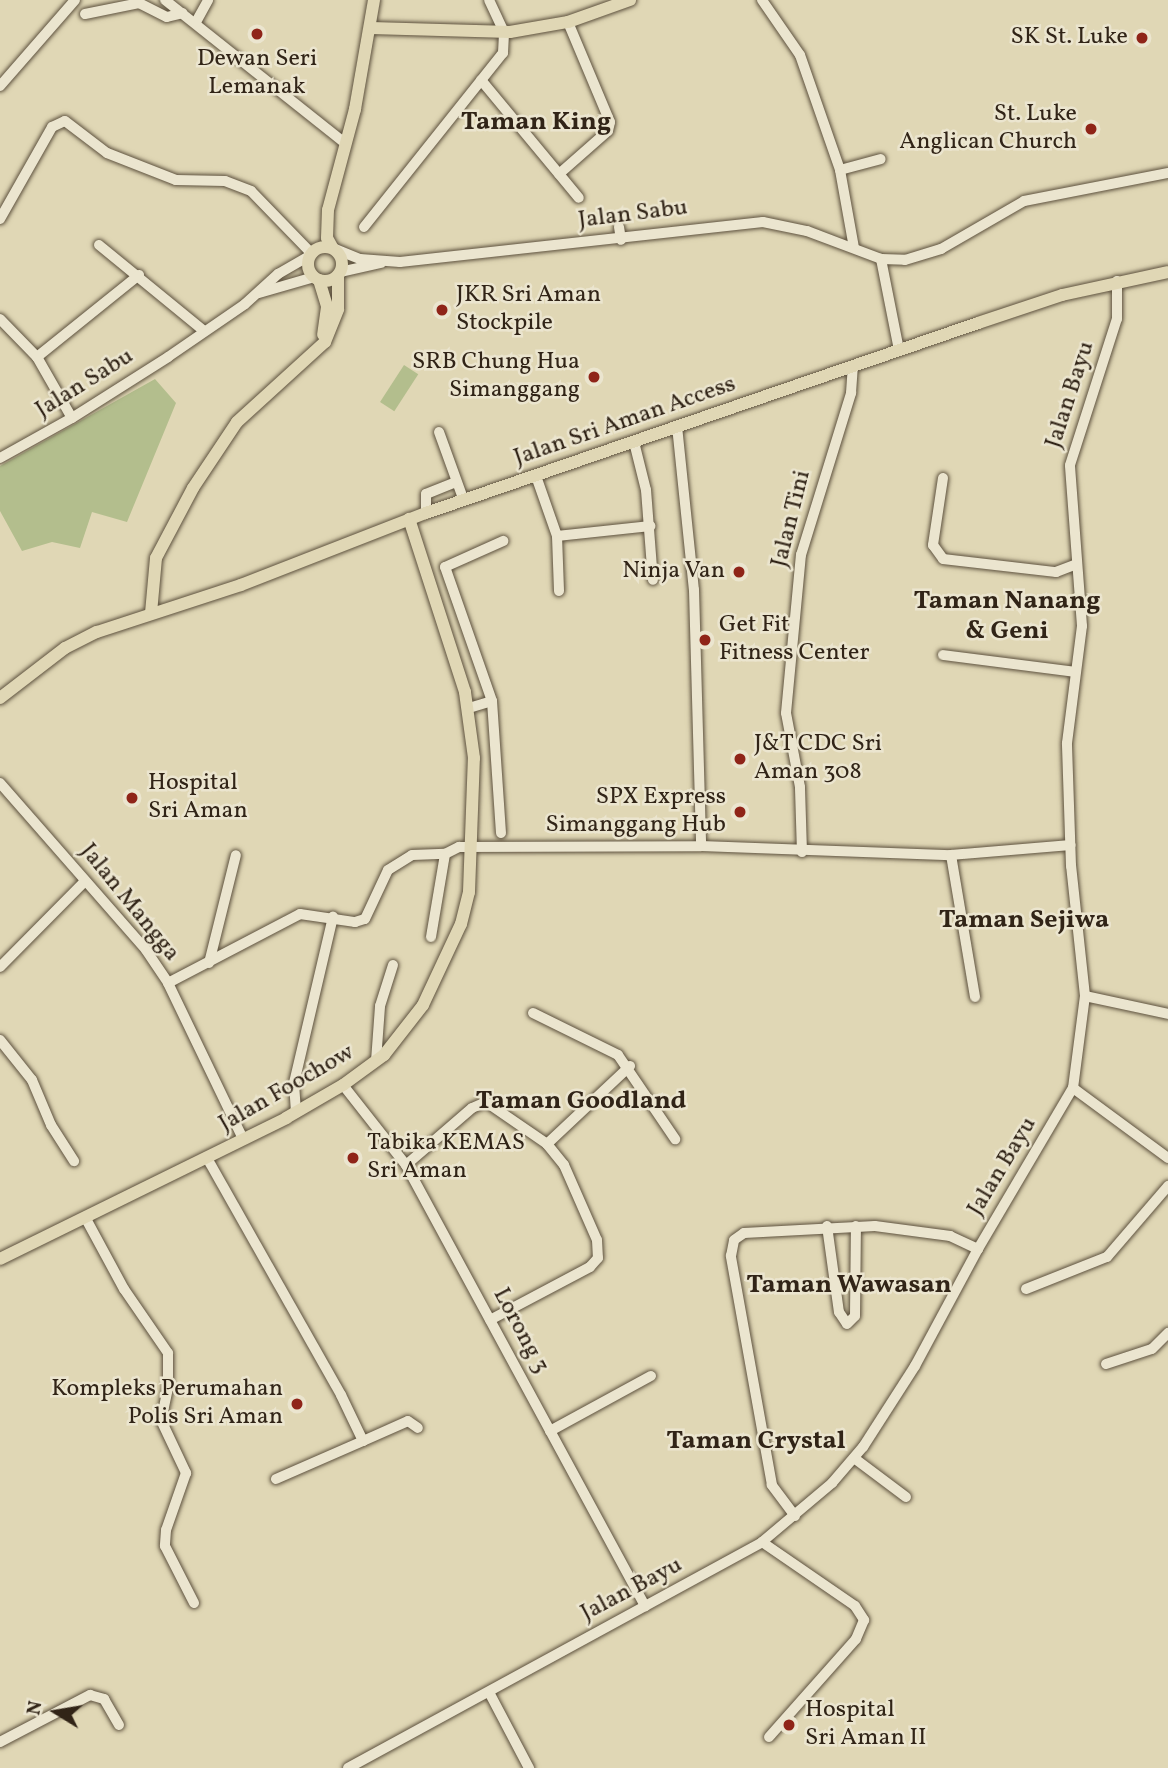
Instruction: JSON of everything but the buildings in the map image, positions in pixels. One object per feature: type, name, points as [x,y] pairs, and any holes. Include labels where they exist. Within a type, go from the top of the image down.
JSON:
[{"type":"main road","points":[[151,613],[156,558],[215,450],[256,402],[317,352],[335,320],[341,257],[333,248],[326,230],[328,210],[346,144],[374,0]]},
{"type":"main road","points":[[370,28],[505,32],[568,22],[631,0]]},
{"type":"main road","points":[[317,352],[327,315],[316,279],[308,267],[319,226],[328,210]]},
{"type":"main road","points":[[312,253],[333,248]]},
{"type":"main road","name":"Jalan Sri Aman Access","points":[[0,698],[80,639],[151,613],[241,585],[409,519],[899,350],[1117,281],[1168,272]]},
{"type":"main road","points":[[316,279],[339,274]]},
{"type":"main road","name":"Jalan Foochow","points":[[2,1254],[85,1217],[243,1139],[294,1102],[343,1085],[376,1061],[423,1005],[453,944],[469,892],[459,849],[474,758],[469,708],[409,519]]},
{"type":"street","points":[[0,86],[75,0]]},
{"type":"street","points":[[165,0],[197,22],[346,144]]},
{"type":"street","points":[[197,22],[208,0]]},
{"type":"street","points":[[364,227],[503,53],[505,32],[489,0]]},
{"type":"street","points":[[762,0],[800,55],[840,170],[854,248]]},
{"type":"street","points":[[85,14],[139,3],[169,18],[183,13]]},
{"type":"street","points":[[559,174],[608,131],[610,122],[568,22]]},
{"type":"street","points":[[481,80],[579,198]]},
{"type":"street","points":[[0,219],[52,127],[65,121],[107,153],[176,180],[225,181],[251,191],[312,253],[278,274],[260,293]]},
{"type":"street","points":[[840,170],[881,159]]},
{"type":"street","points":[[899,350],[881,260],[905,260],[941,249],[1024,201],[1168,173]]},
{"type":"street","name":"Jalan Sabu","points":[[385,262],[621,240],[763,222],[785,224],[881,260]]},
{"type":"street","points":[[619,227],[621,240]]},
{"type":"street","points":[[99,244],[204,331]]},
{"type":"street","points":[[333,248],[385,262]]},
{"type":"street","points":[[339,274],[385,262]]},
{"type":"street","points":[[37,357],[139,275]]},
{"type":"street","points":[[260,293],[316,279]]},
{"type":"street","name":"Jalan Bayu","points":[[348,1768],[490,1693],[762,1542],[795,1517],[853,1458],[915,1366],[978,1249],[1073,1088],[1085,996],[1071,845],[1067,726],[1082,626],[1070,465],[1117,318],[1117,281]]},
{"type":"street","name":"Jalan Sabu","points":[[0,458],[72,418],[260,293]]},
{"type":"street","points":[[0,319],[37,357],[72,418]]},
{"type":"street","name":"Jalan Tini","points":[[802,852],[800,788],[786,713],[801,555],[850,393],[853,366]]},
{"type":"street","points":[[677,426],[694,590],[701,846]]},
{"type":"street","points":[[439,432],[464,501]]},
{"type":"street","points":[[634,442],[650,526],[653,580]]},
{"type":"street","points":[[536,476],[557,536],[559,591]]},
{"type":"street","points":[[943,478],[933,545],[943,559],[1056,572],[1077,564]]},
{"type":"street","points":[[426,513],[426,494],[456,482]]},
{"type":"street","points":[[557,536],[650,526]]},
{"type":"street","points":[[502,834],[492,701],[445,567],[503,541]]},
{"type":"street","points":[[943,655],[1075,672]]},
{"type":"street","points":[[469,708],[492,701]]},
{"type":"street","name":"Jalan Mangga","points":[[0,783],[124,923],[167,983],[243,1139]]},
{"type":"street","points":[[167,983],[300,914],[355,922],[365,919],[388,870],[412,855],[459,849],[701,846],[802,852],[951,855],[1071,845]]},
{"type":"street","points":[[431,937],[459,849]]},
{"type":"street","points":[[209,963],[236,855]]},
{"type":"street","points":[[951,855],[975,997]]},
{"type":"street","points":[[0,967],[85,881]]},
{"type":"street","points":[[294,1102],[333,917]]},
{"type":"street","points":[[376,1061],[380,1006],[393,965]]},
{"type":"street","points":[[1085,996],[1168,1014]]},
{"type":"street","points":[[533,1013],[618,1055],[630,1066],[675,1139]]},
{"type":"street","points":[[0,1040],[32,1080],[51,1125],[74,1161]]},
{"type":"street","points":[[547,1144],[630,1066]]},
{"type":"street","name":"Lorong 3","points":[[343,1085],[406,1165],[645,1606]]},
{"type":"street","points":[[1073,1088],[1168,1158]]},
{"type":"street","points":[[406,1165],[480,1103],[495,1106],[547,1144],[576,1188],[597,1240],[598,1258],[590,1267],[490,1320]]},
{"type":"street","points":[[207,1157],[341,1395],[363,1441]]},
{"type":"street","points":[[1026,1289],[1107,1257],[1168,1186]]},
{"type":"street","points":[[85,1217],[124,1289],[168,1353],[168,1388],[161,1420],[187,1473],[166,1530],[165,1546],[194,1603]]},
{"type":"street","points":[[827,1226],[841,1318],[847,1324],[855,1318],[856,1226]]},
{"type":"street","points":[[795,1517],[772,1485],[730,1250],[744,1234],[827,1226],[856,1226],[950,1236],[978,1249]]},
{"type":"street","points":[[1106,1364],[1152,1349],[1168,1333]]},
{"type":"street","points":[[550,1431],[651,1376]]},
{"type":"street","points":[[276,1479],[408,1421],[418,1429]]},
{"type":"street","points":[[853,1458],[906,1497]]},
{"type":"street","points":[[762,1542],[849,1600],[864,1620],[856,1639],[769,1737]]},
{"type":"street","points":[[490,1693],[529,1768]]},
{"type":"street","points":[[0,1742],[90,1695],[104,1699],[119,1725]]},
{"type":"green space","points":[[404,365],[418,374],[394,411],[380,402]]},
{"type":"green space","points":[[155,379],[176,403],[127,522],[92,512],[80,548],[52,542],[22,551],[0,511],[0,466]]},
{"type":"place","name":"Dewan Seri Lemanak","points":[[257,34]]},
{"type":"place","name":"SK St. Luke","points":[[1142,38]]},
{"type":"place","name":"St. Luke Anglican Church","points":[[1091,129]]},
{"type":"place","name":"JKR Sri Aman Stockpile","points":[[442,310]]},
{"type":"place","name":"SRB Chung Hua Simanggang","points":[[594,377]]},
{"type":"place","name":"Ninja Van","points":[[739,572]]},
{"type":"place","name":"Get Fit Fitness Center","points":[[705,640]]},
{"type":"place","name":"J&T CDC Sri Aman 308","points":[[740,759]]},
{"type":"place","name":"Hospital Sri Aman","points":[[132,798]]},
{"type":"place","name":"SPX Express Simanggang Hub","points":[[740,812]]},
{"type":"place","name":"Tabika KEMAS Sri Aman","points":[[353,1158]]},
{"type":"place","name":"Kompleks Perumahan Polis Sri Aman","points":[[297,1404]]},
{"type":"place","name":"Hospital Sri Aman II","points":[[789,1725]]},
{"type":"district","name":"Taman King","points":[[536,123]]},
{"type":"district","name":"Taman Nanang & Geni","points":[[1007,617]]},
{"type":"district","name":"Taman Sejiwa","points":[[1024,921]]},
{"type":"district","name":"Taman Goodland","points":[[581,1102]]},
{"type":"district","name":"Taman Wawasan","points":[[849,1286]]},
{"type":"district","name":"Taman Crystal","points":[[756,1442]]}]
